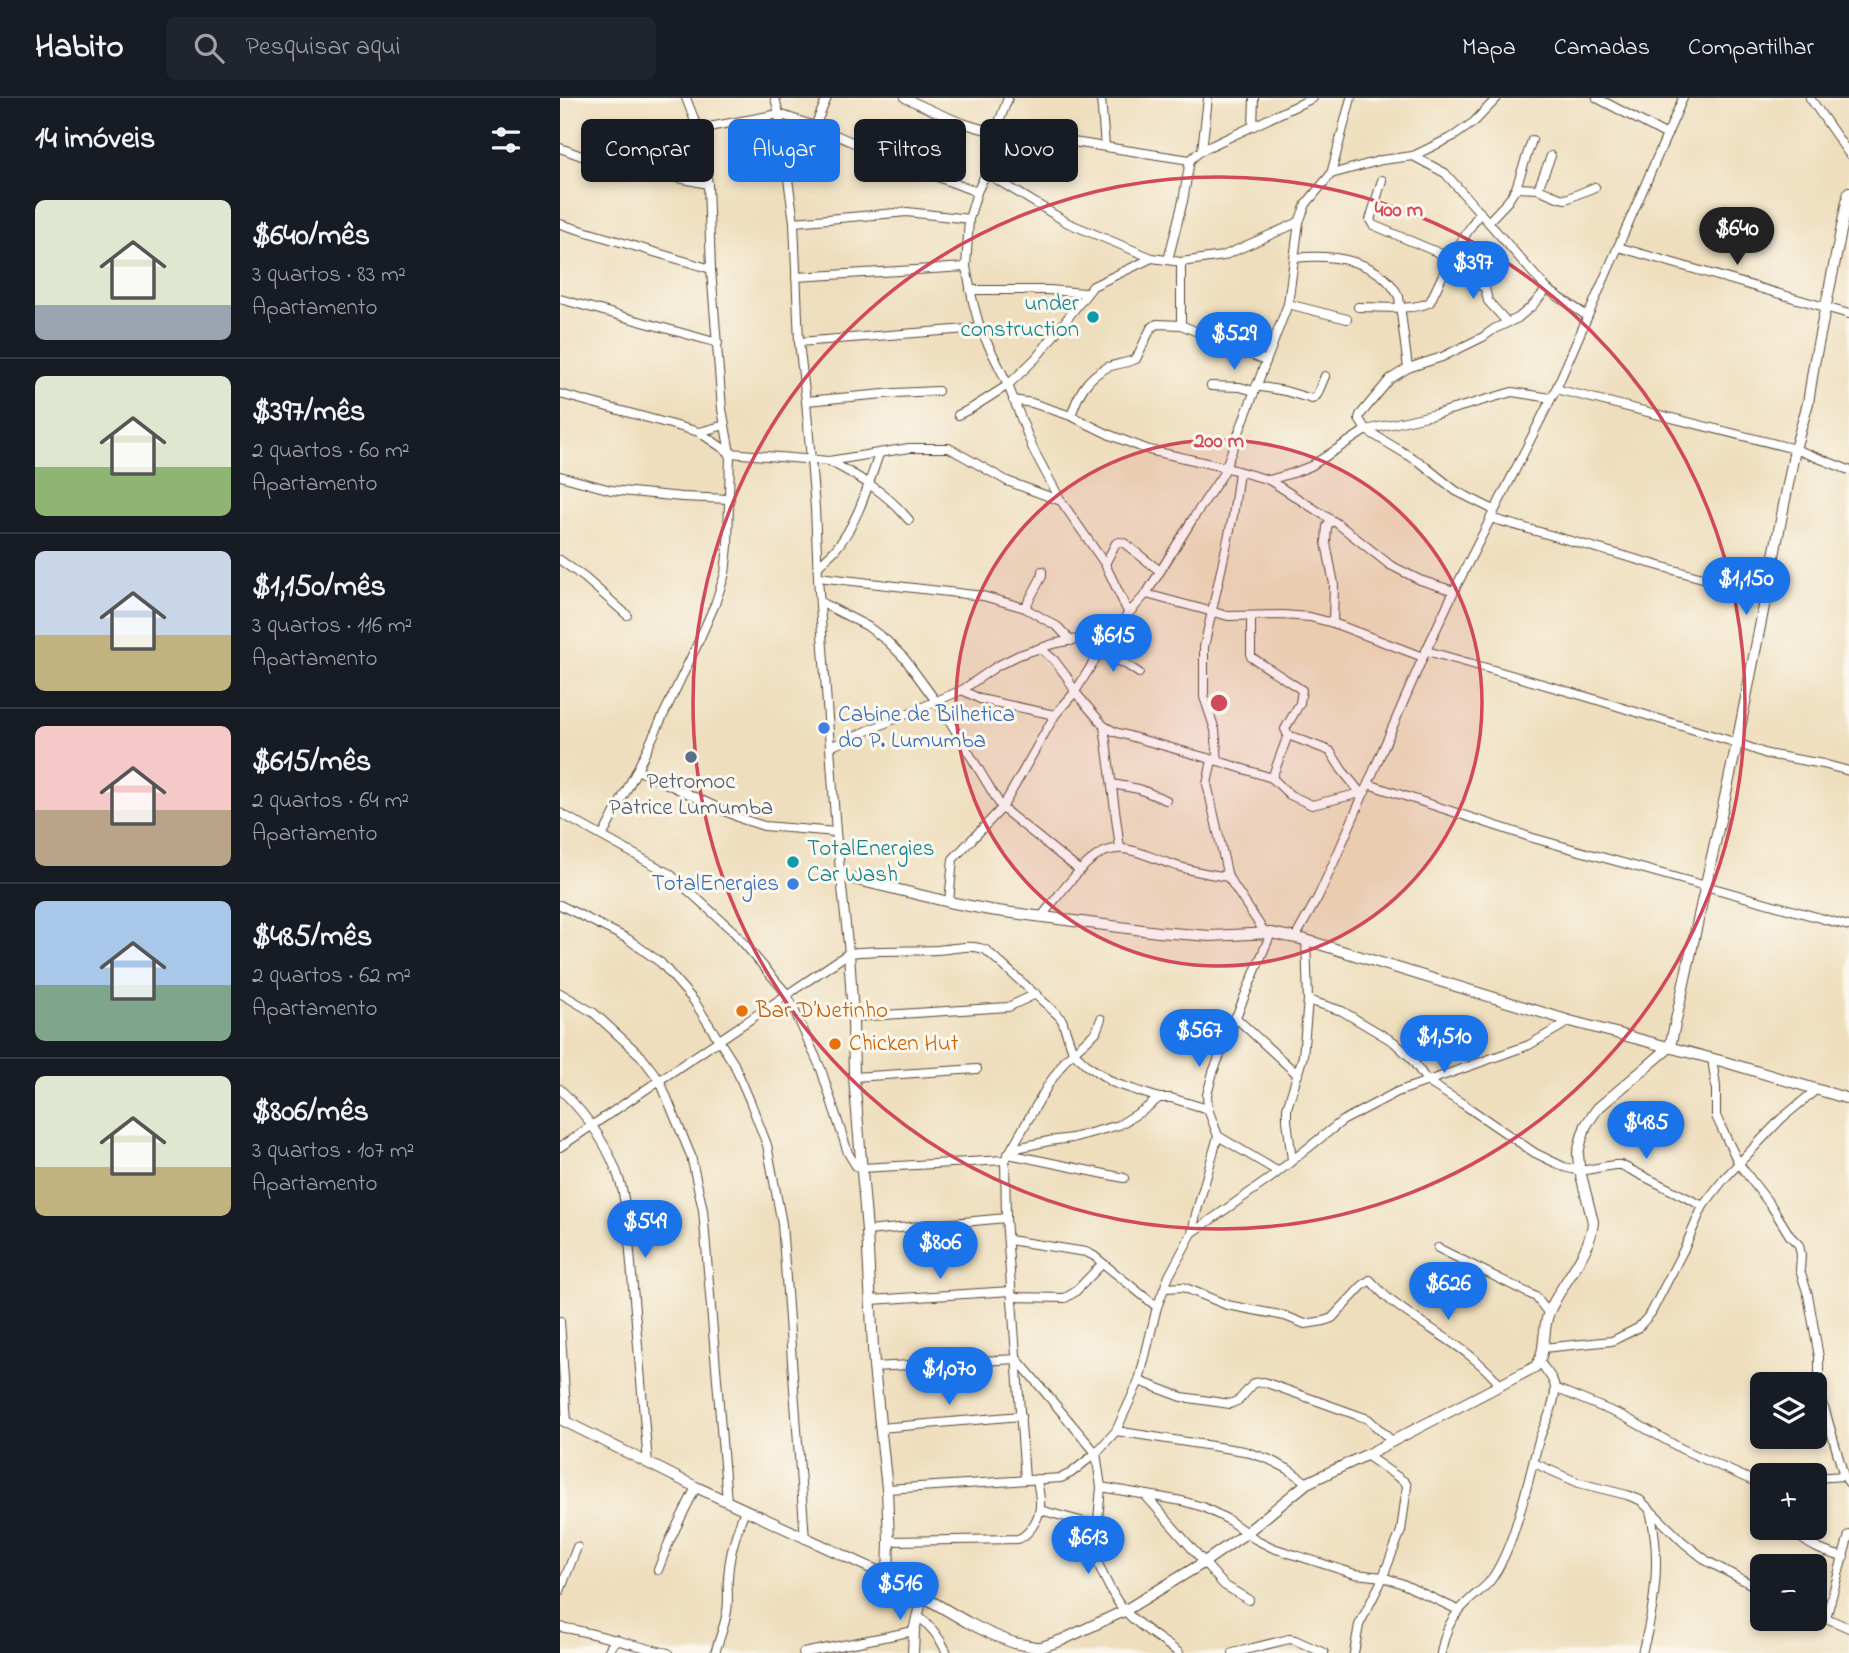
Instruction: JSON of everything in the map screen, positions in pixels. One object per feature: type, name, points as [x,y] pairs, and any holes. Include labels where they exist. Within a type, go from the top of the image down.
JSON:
[{"type":"street","points":[[685,98],[694,119]]},
{"type":"street","points":[[775,98],[793,222],[799,342],[815,508],[836,832],[849,953],[854,1077],[867,1231],[874,1367],[887,1489],[888,1576]]},
{"type":"street","points":[[818,119],[827,98]]},
{"type":"street","points":[[905,98],[980,128]]},
{"type":"street","points":[[1001,119],[1009,98]]},
{"type":"street","points":[[1101,98],[1105,146]]},
{"type":"street","points":[[1202,150],[1208,98]]},
{"type":"street","points":[[1253,126],[1254,98]]},
{"type":"street","points":[[1168,260],[1184,201],[1190,160],[1202,150],[1313,98]]},
{"type":"street","points":[[949,902],[953,859],[1002,808],[1055,715],[1074,692],[1112,632],[1146,594],[1223,474],[1288,304],[1299,222],[1306,204],[1331,174],[1351,98]]},
{"type":"street","points":[[1331,174],[1382,160],[1413,156],[1454,136],[1474,122],[1497,98]]},
{"type":"street","points":[[1597,98],[1667,135]]},
{"type":"street","points":[[1292,1160],[1287,1108],[1303,1056],[1308,1000],[1301,939],[1425,654],[1556,389],[1684,98]]},
{"type":"street","points":[[1810,98],[1849,154]]},
{"type":"street","points":[[714,126],[779,114],[794,119]]},
{"type":"street","points":[[840,137],[977,192]]},
{"type":"street","points":[[1489,221],[1516,188],[1532,140]]},
{"type":"street","points":[[1078,142],[1190,160]]},
{"type":"street","points":[[560,148],[595,161],[708,184],[711,269],[722,409],[730,453],[725,574],[697,645],[603,835]]},
{"type":"street","points":[[1413,156],[1445,173],[1547,289],[1587,316]]},
{"type":"street","points":[[1538,189],[1551,156]]},
{"type":"street","points":[[1382,180],[1370,220],[1373,225],[1451,258]]},
{"type":"street","points":[[982,182],[969,219],[966,267],[980,328],[1008,385],[1033,449],[1061,501],[1105,564],[1128,612]]},
{"type":"street","points":[[1001,182],[1068,223],[1152,258],[1181,262],[1223,256],[1299,222]]},
{"type":"street","points":[[1516,188],[1538,189],[1566,199],[1595,187]]},
{"type":"street","points":[[560,1321],[563,1420],[696,1488],[888,1576],[991,1634],[1043,1650],[1124,1611],[1203,1563],[1246,1533],[1307,1483],[1535,1367],[1543,1355],[1549,1314],[1588,1245],[1592,1231],[1593,1222],[1578,1153],[1586,1125],[1598,1108],[1670,1048],[1737,743],[1849,192]]},
{"type":"street","points":[[793,222],[907,212],[969,219]]},
{"type":"street","points":[[1358,307],[1400,307],[1425,305],[1430,302],[1451,258],[1479,212]]},
{"type":"street","points":[[560,224],[711,269]]},
{"type":"street","points":[[1618,247],[1849,314]]},
{"type":"street","points":[[1295,258],[1314,256],[1345,259],[1374,272],[1394,288],[1399,297],[1408,368]]},
{"type":"street","points":[[958,415],[1008,385],[1036,358],[1085,293],[1099,282],[1152,258]]},
{"type":"street","points":[[1181,262],[1181,325]]},
{"type":"street","points":[[796,277],[966,267]]},
{"type":"street","points":[[1447,269],[1485,288],[1488,301],[1507,322]]},
{"type":"street","points":[[1547,289],[1518,318],[1442,358],[1408,368],[1390,379],[1360,415],[1360,423],[1366,430],[1421,463],[1456,491],[1492,514],[1766,596]]},
{"type":"street","points":[[970,290],[1085,293]]},
{"type":"street","points":[[560,299],[718,343]]},
{"type":"street","points":[[1288,304],[1347,319]]},
{"type":"street","points":[[1071,416],[1079,393],[1093,376],[1108,367],[1136,359],[1151,328],[1157,324],[1181,325],[1266,361]]},
{"type":"street","points":[[799,342],[980,328]]},
{"type":"street","points":[[1211,386],[1285,391],[1312,399],[1317,395],[1325,376]]},
{"type":"street","points":[[1556,389],[1795,449],[1849,470]]},
{"type":"street","points":[[806,401],[938,391]]},
{"type":"street","points":[[1269,480],[1311,466],[1366,430],[1436,414],[1512,392],[1551,398]]},
{"type":"street","points":[[560,394],[699,432],[730,453],[829,461],[909,448],[949,448],[1007,481],[1061,501]]},
{"type":"street","points":[[1013,400],[1032,403],[1071,416],[1149,450],[1269,480],[1332,521],[1390,565],[1420,580],[1454,592]]},
{"type":"street","points":[[699,432],[725,425]]},
{"type":"street","points":[[818,566],[835,550],[851,526],[879,454]]},
{"type":"street","points":[[829,461],[869,483],[909,520]]},
{"type":"street","points":[[1239,472],[1233,516],[1204,647],[1204,697],[1215,730],[1215,760],[1206,784],[1228,877],[1268,933]]},
{"type":"street","points":[[560,476],[611,490],[730,499]]},
{"type":"street","points":[[1332,521],[1326,528],[1326,543],[1334,584],[1333,623]]},
{"type":"street","points":[[1105,564],[1116,543],[1120,541],[1160,571]]},
{"type":"street","points":[[560,560],[627,615]]},
{"type":"street","points":[[1025,608],[1042,571]]},
{"type":"street","points":[[818,577],[983,596],[1025,608],[1058,627],[1071,641]]},
{"type":"street","points":[[1146,594],[1228,616],[1297,616],[1333,623],[1425,654],[1584,696],[1767,754],[1849,771]]},
{"type":"street","points":[[820,602],[867,626],[905,659],[936,701],[1002,808],[1079,870]]},
{"type":"street","points":[[1251,616],[1251,657],[1302,690],[1300,703],[1285,729],[1288,735],[1330,751],[1342,770],[1365,789],[1849,926]]},
{"type":"street","points":[[830,747],[962,690],[997,666],[1019,655],[1053,644],[1112,632]]},
{"type":"street","points":[[1040,648],[1054,660],[1074,692],[1104,726],[1115,732],[1272,778],[1290,794],[1312,805],[1365,789]]},
{"type":"street","points":[[1101,652],[1139,673]]},
{"type":"street","points":[[962,690],[980,699],[1055,715]]},
{"type":"street","points":[[1104,726],[1120,848]]},
{"type":"street","points":[[1272,778],[1288,735]]},
{"type":"street","points":[[637,770],[742,819],[764,826],[836,832]]},
{"type":"street","points":[[1112,784],[1139,789],[1166,800]]},
{"type":"street","points":[[560,813],[670,874],[734,932],[787,994],[821,1069],[848,1153],[856,1166],[862,1168],[1008,1155],[1049,1141],[1072,1138],[1119,1125],[1159,1098]]},
{"type":"street","points":[[1041,917],[1079,870],[1108,850],[1135,850],[1196,872],[1228,877]]},
{"type":"street","points":[[841,876],[949,902],[1041,917],[1158,932],[1210,936],[1268,933],[1301,939],[1570,1021],[1712,1058],[1849,1099]]},
{"type":"street","points":[[560,905],[628,939],[661,963],[694,1001],[733,1064],[767,1145],[782,1224],[805,1539]]},
{"type":"street","points":[[887,1489],[1061,1478],[1096,1453],[1116,1431],[1139,1381],[1157,1307],[1169,1276],[1192,1233],[1218,1136],[1208,1110],[1207,1095],[1213,1072],[1268,933]]},
{"type":"street","points":[[560,1147],[849,953],[940,950],[971,946],[986,950],[1062,1020],[1073,1052],[1088,1066],[1114,1083],[1208,1110]]},
{"type":"street","points":[[560,993],[594,1013],[641,1056],[660,1081],[691,1156],[703,1210],[727,1501]]},
{"type":"street","points":[[853,1017],[1008,1007],[1036,994]]},
{"type":"street","points":[[1308,1000],[1342,1011],[1394,1042],[1410,1057],[1428,1082],[1535,1153],[1564,1167],[1580,1171],[1621,1165],[1703,1206]]},
{"type":"street","points":[[1235,1017],[1298,1075]]},
{"type":"street","points":[[1025,1479],[1006,1218],[1008,1155],[1048,1085],[1066,1059],[1096,1032],[1101,1019]]},
{"type":"street","points":[[1192,1233],[1342,1121],[1397,1092],[1529,1045],[1570,1021]]},
{"type":"street","points":[[1712,1058],[1716,1116],[1739,1164],[1799,1245],[1800,1270],[1808,1295],[1819,1357],[1821,1399],[1847,1480],[1827,1479]]},
{"type":"street","points":[[854,1077],[977,1069]]},
{"type":"street","points":[[560,1089],[593,1124],[621,1185],[627,1217],[648,1463]]},
{"type":"street","points":[[1542,1348],[1612,1341],[1638,1328],[1651,1313],[1703,1206],[1724,1179],[1781,1119],[1816,1089]]},
{"type":"street","points":[[1218,1136],[1277,1171]]},
{"type":"street","points":[[1008,1155],[1124,1178]]},
{"type":"street","points":[[867,1231],[1006,1218]]},
{"type":"street","points":[[1009,1240],[1086,1252],[1157,1307]]},
{"type":"street","points":[[1438,1248],[1536,1297],[1549,1314]]},
{"type":"street","points":[[871,1300],[1011,1294],[1066,1298],[1102,1264]]},
{"type":"street","points":[[1165,1288],[1183,1287],[1227,1305],[1284,1316],[1305,1324],[1332,1318],[1370,1280],[1392,1302],[1488,1370],[1501,1386]]},
{"type":"street","points":[[874,1367],[1017,1359]]},
{"type":"street","points":[[1017,1359],[1096,1453],[1101,1487],[1095,1553],[1097,1563],[1124,1611],[1179,1653]]},
{"type":"street","points":[[1441,1653],[1449,1623],[1458,1610],[1490,1581],[1514,1530],[1555,1388],[1554,1381],[1540,1362]]},
{"type":"street","points":[[1139,1381],[1182,1397],[1230,1404],[1239,1400],[1254,1383],[1264,1382],[1368,1419],[1393,1441]]},
{"type":"street","points":[[1555,1388],[1623,1416],[1682,1448],[1750,1479]]},
{"type":"street","points":[[880,1428],[1021,1416]]},
{"type":"street","points":[[1116,1431],[1244,1451],[1288,1469],[1307,1483]]},
{"type":"street","points":[[1354,1653],[1359,1625],[1383,1577],[1401,1531],[1407,1486],[1366,1455]]},
{"type":"street","points":[[1534,1462],[1579,1483],[1640,1500],[1683,1542],[1707,1561],[1750,1584]]},
{"type":"street","points":[[889,1541],[1018,1539],[1029,1531],[1040,1510],[1037,1479]]},
{"type":"street","points":[[1101,1487],[1203,1507],[1273,1548],[1355,1574],[1383,1577],[1458,1610]]},
{"type":"street","points":[[658,1570],[696,1488]]},
{"type":"street","points":[[1146,1496],[1203,1563],[1224,1584],[1249,1600]]},
{"type":"street","points":[[715,1653],[728,1607],[732,1551],[745,1510]]},
{"type":"street","points":[[1040,1510],[1097,1523]]},
{"type":"street","points":[[1642,1653],[1654,1602],[1655,1531],[1650,1511]]},
{"type":"street","points":[[1827,1615],[1849,1535]]},
{"type":"street","points":[[1803,1540],[1817,1549],[1844,1557]]},
{"type":"street","points":[[560,1591],[577,1547]]},
{"type":"street","points":[[914,1653],[914,1631],[922,1597]]},
{"type":"street","points":[[917,1615],[940,1636],[947,1653]]},
{"type":"street","points":[[1827,1618],[1849,1628]]},
{"type":"street","points":[[560,1625],[668,1653]]},
{"type":"street","points":[[803,1653],[914,1631]]},
{"type":"street","points":[[607,1653],[615,1639]]},
{"type":"street","points":[[1233,1653],[1289,1639],[1324,1653]]},
{"type":"place","name":"under construction","points":[[1093,317]]},
{"type":"place","name":"Cabine de Bilhetica do P. Lumumba","points":[[824,728]]},
{"type":"place","name":"Petromoc Patrice Lumumba","points":[[691,757]]},
{"type":"place","name":"TotalEnergies Car Wash","points":[[793,862]]},
{"type":"place","name":"TotalEnergies","points":[[793,884]]},
{"type":"place","name":"Bar D’Netinho","points":[[742,1011]]},
{"type":"place","name":"Chicken Hut","points":[[835,1044]]}]
